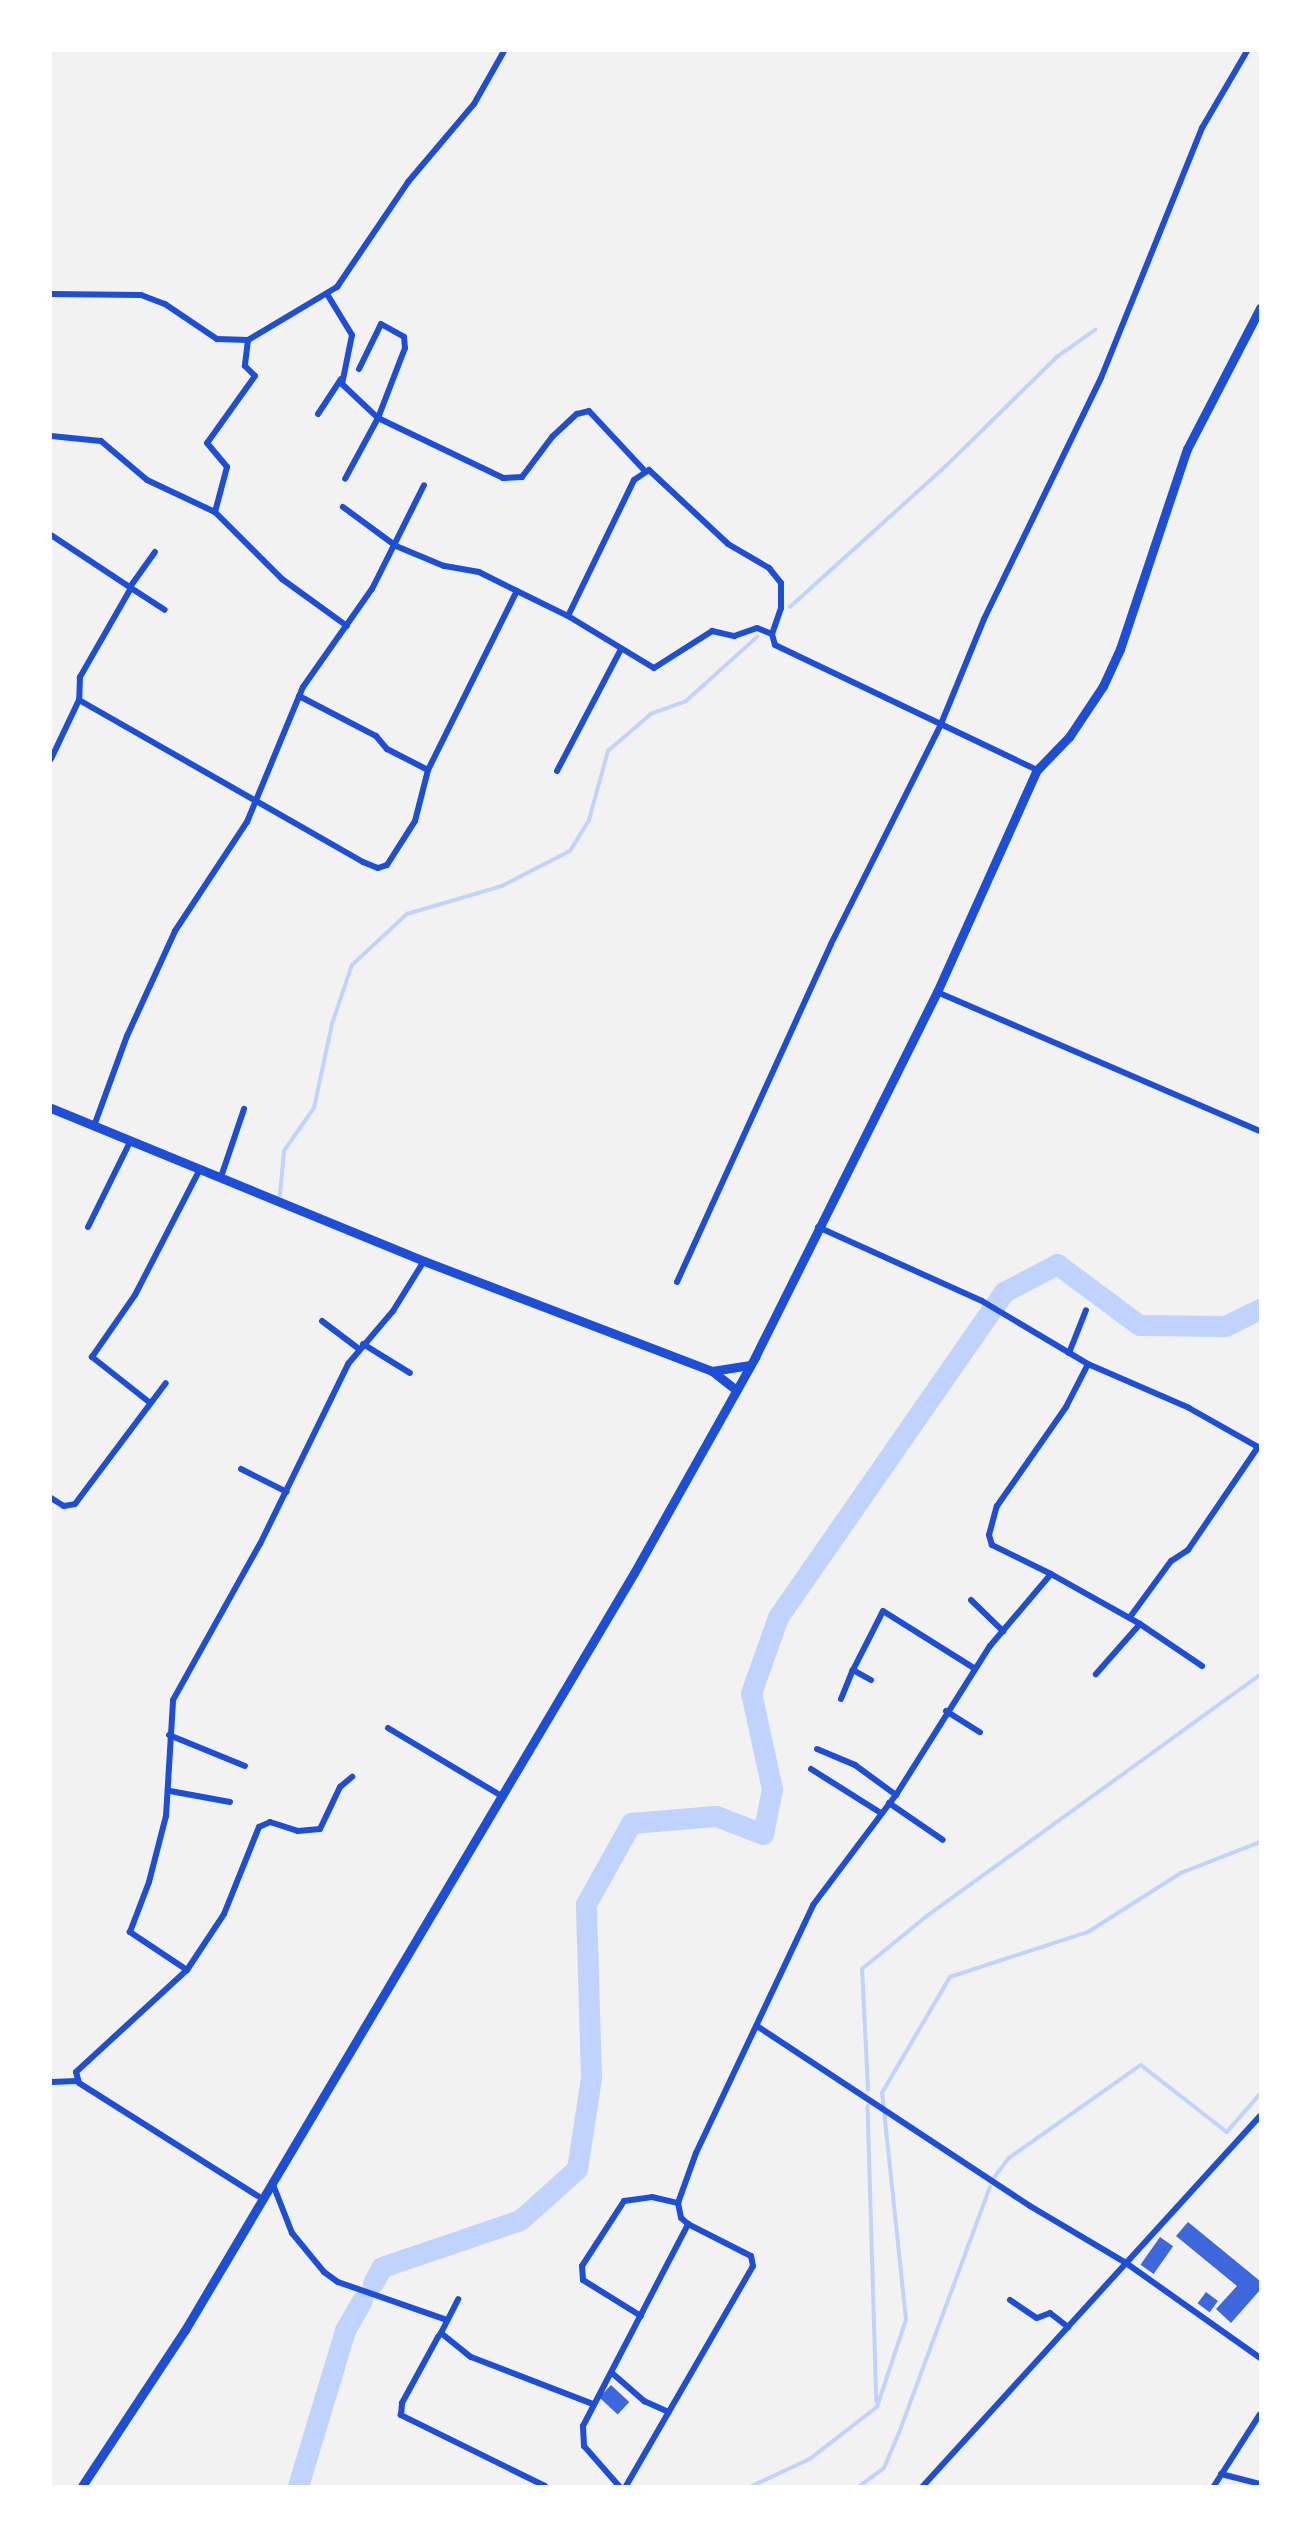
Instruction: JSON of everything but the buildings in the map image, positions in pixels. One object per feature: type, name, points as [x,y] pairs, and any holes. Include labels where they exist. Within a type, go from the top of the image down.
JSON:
[{"type":"main road","points":[[82,2486],[185,2330],[500,1794],[634,1573],[736,1390],[937,992],[1037,770],[1069,737],[1103,686],[1121,649],[1187,449],[1260,308]]},
{"type":"main road","points":[[51,1108],[424,1261],[712,1371],[736,1390]]},
{"type":"main road","points":[[712,1371],[749,1365]]},
{"type":"street","points":[[51,293],[141,295],[165,304],[217,340],[248,340],[337,287],[408,182],[474,104],[504,51]]},
{"type":"street","points":[[677,1282],[831,944],[941,724],[984,619],[1101,378],[1202,128],[1247,51]]},
{"type":"street","points":[[318,414],[341,379],[352,335],[327,294]]},
{"type":"street","points":[[345,478],[377,418],[407,341],[381,324],[359,369]]},
{"type":"street","points":[[215,512],[227,467],[207,443],[255,376],[245,366],[248,340]]},
{"type":"street","points":[[341,379],[355,400],[377,418],[516,481],[552,437],[577,414],[589,411],[644,470],[654,473],[728,544],[769,568],[781,583],[781,608],[772,634],[775,645],[1037,770]]},
{"type":"street","points":[[51,436],[101,441],[147,480],[215,512],[282,579],[347,626]]},
{"type":"street","points":[[568,617],[634,480],[644,470]]},
{"type":"street","points":[[94,1126],[160,962],[255,803],[299,696],[347,626],[396,546],[424,485]]},
{"type":"street","points":[[343,507],[396,546],[444,566],[479,572],[568,617],[620,651],[654,668],[709,632],[734,636],[757,628],[772,634]]},
{"type":"street","points":[[51,535],[165,610]]},
{"type":"street","points":[[51,759],[79,700],[80,677],[131,587],[155,552]]},
{"type":"street","points":[[79,700],[255,803],[378,868],[390,862],[415,821],[428,770],[517,591]]},
{"type":"street","points":[[557,771],[620,651]]},
{"type":"street","points":[[299,696],[376,736],[387,748],[428,770]]},
{"type":"street","points":[[937,992],[1260,1131]]},
{"type":"street","points":[[221,1177],[244,1109]]},
{"type":"street","points":[[88,1227],[131,1140]]},
{"type":"street","points":[[149,1402],[92,1357],[140,1285],[200,1169]]},
{"type":"street","points":[[818,1227],[982,1301],[1088,1364],[1189,1408],[1259,1447],[1188,1550],[1171,1561],[1130,1617]]},
{"type":"street","points":[[187,1970],[130,1932],[159,1848],[170,1791],[169,1735],[178,1685],[286,1492],[361,1347],[393,1311],[424,1261]]},
{"type":"street","points":[[1069,1353],[1086,1310]]},
{"type":"street","points":[[322,1321],[361,1347],[410,1373]]},
{"type":"street","points":[[1088,1364],[1066,1407],[997,1506],[989,1535],[992,1545],[1130,1617],[1202,1666]]},
{"type":"street","points":[[51,1498],[64,1506],[75,1504],[149,1402],[166,1383]]},
{"type":"street","points":[[241,1469],[286,1492]]},
{"type":"street","points":[[626,2486],[715,2337],[753,2260],[681,2218],[678,2203],[696,2153],[813,1905],[896,1795],[974,1668],[1051,1574]]},
{"type":"street","points":[[971,1600],[1003,1631]]},
{"type":"street","points":[[841,1699],[883,1611],[974,1668]]},
{"type":"street","points":[[1096,1674],[1140,1624]]},
{"type":"street","points":[[853,1670],[871,1680]]},
{"type":"street","points":[[946,1711],[980,1732]]},
{"type":"street","points":[[388,1728],[500,1794]]},
{"type":"street","points":[[169,1735],[244,1766]]},
{"type":"street","points":[[817,1749],[855,1765],[896,1795]]},
{"type":"street","points":[[811,1769],[881,1813]]},
{"type":"street","points":[[76,2081],[78,2068],[187,1970],[224,1914],[258,1827],[270,1822],[298,1831],[320,1829],[340,1787],[352,1777]]},
{"type":"street","points":[[170,1791],[230,1802]]},
{"type":"street","points":[[889,1803],[943,1840]]},
{"type":"street","points":[[757,2026],[1030,2206],[1126,2263],[1260,2358]]},
{"type":"street","points":[[51,2082],[76,2081],[261,2198]]},
{"type":"street","points":[[923,2486],[1260,2116]]},
{"type":"street","points":[[272,2182],[292,2233],[324,2272],[338,2282],[447,2320]]},
{"type":"street","points":[[641,2315],[583,2280],[582,2266],[624,2201],[652,2197],[678,2203]]},
{"type":"street","points":[[619,2486],[584,2446],[583,2426],[688,2224]]},
{"type":"street","points":[[458,2299],[402,2403],[401,2415],[545,2486]]},
{"type":"street","points":[[1010,2300],[1037,2318],[1050,2313],[1068,2327]]},
{"type":"street","points":[[441,2333],[471,2357],[593,2404]]},
{"type":"street","points":[[612,2373],[644,2401],[669,2412]]},
{"type":"street","points":[[1214,2486],[1260,2414]]},
{"type":"street","points":[[1221,2474],[1260,2484]]},
{"type":"waterway","points":[[790,607],[946,466],[1057,357],[1095,330]]},
{"type":"waterway","points":[[280,1195],[284,1151],[314,1108],[332,1024],[352,965],[407,914],[502,886],[570,851],[589,820],[608,751],[651,714],[686,701],[757,637]]},
{"type":"waterway","points":[[373,2283],[382,2267],[520,2220],[577,2169],[591,2077],[586,1904],[631,1823],[716,1816],[763,1834],[772,1789],[751,1693],[778,1617],[1004,1292],[1057,1264],[1139,1325],[1225,1326],[1260,1309]]},
{"type":"waterway","points":[[868,2090],[862,1969],[927,1916],[1260,1675]]},
{"type":"waterway","points":[[752,2486],[810,2459],[877,2407],[906,2320],[882,2093],[950,1977],[1088,1932],[1181,1873],[1260,1842]]},
{"type":"waterway","points":[[993,2179],[1009,2158],[1141,2065],[1227,2132],[1260,2094]]},
{"type":"waterway","points":[[868,2106],[877,2401]]},
{"type":"waterway","points":[[860,2486],[884,2468],[990,2187]]},
{"type":"waterway","points":[[298,2486],[345,2330],[362,2300]]}]
